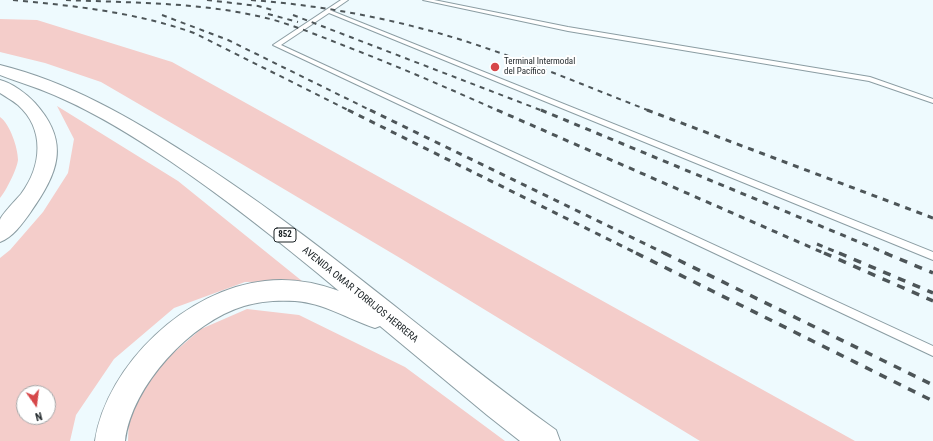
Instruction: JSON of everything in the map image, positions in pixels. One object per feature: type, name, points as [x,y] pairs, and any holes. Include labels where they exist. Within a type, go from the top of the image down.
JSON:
[{"type":"main road","name":"AVENIDA OMAR TORRIJOS HERRERA","points":[[0,70],[70,95],[126,125],[194,167],[266,219],[400,328],[545,441]]},
{"type":"main road","points":[[0,85],[31,107],[46,129],[49,143],[44,175],[26,203],[0,233]]},
{"type":"main road","points":[[110,441],[115,418],[122,400],[133,382],[157,351],[172,336],[200,315],[230,300],[270,290],[300,291],[332,298],[400,328]]},
{"type":"lane","points":[[345,0],[276,45],[933,351]]},
{"type":"lane","points":[[426,0],[568,29],[870,79],[933,100]]},
{"type":"lane","points":[[328,11],[933,256]]},
{"type":"shaded area","points":[[0,19],[37,20],[172,62],[855,441],[700,441],[400,258],[101,82],[45,63],[0,52]]},
{"type":"shaded area","points":[[57,106],[178,181],[302,281],[245,282],[174,308],[114,359],[76,415],[70,441],[0,441],[0,258],[10,250],[43,212],[68,173],[74,139]]},
{"type":"shaded area","points":[[0,117],[4,120],[13,137],[17,149],[18,160],[11,180],[0,198]]},
{"type":"shaded area","points":[[247,309],[299,315],[405,367],[505,441],[128,441],[129,411],[164,361],[201,329]]},
{"type":"railway","points":[[13,0],[127,15],[194,33],[348,110]]},
{"type":"railway","points":[[66,0],[171,4],[249,14],[274,20],[310,32],[384,61],[499,111]]},
{"type":"railway","points":[[207,0],[258,6],[276,11]]},
{"type":"railway","points":[[251,0],[309,6],[367,16],[424,29],[501,53],[650,111]]},
{"type":"railway","points":[[268,14],[298,22]]},
{"type":"railway","points":[[162,15],[228,40],[372,111]]},
{"type":"railway","points":[[293,15],[543,111]]},
{"type":"railway","points":[[348,110],[638,254]]},
{"type":"railway","points":[[370,110],[666,254]]},
{"type":"railway","points":[[497,110],[826,254]]},
{"type":"railway","points":[[541,110],[888,254]]},
{"type":"railway","points":[[647,110],[933,218]]},
{"type":"railway","points":[[817,244],[841,254]]},
{"type":"railway","points":[[636,253],[933,401]]},
{"type":"railway","points":[[664,253],[933,385]]},
{"type":"railway","points":[[824,253],[933,301]]},
{"type":"railway","points":[[839,253],[933,293]]},
{"type":"railway","points":[[885,253],[933,273]]},
{"type":"place","name":"Terminal Intermodal del Pacífico","points":[[495,67]]}]
